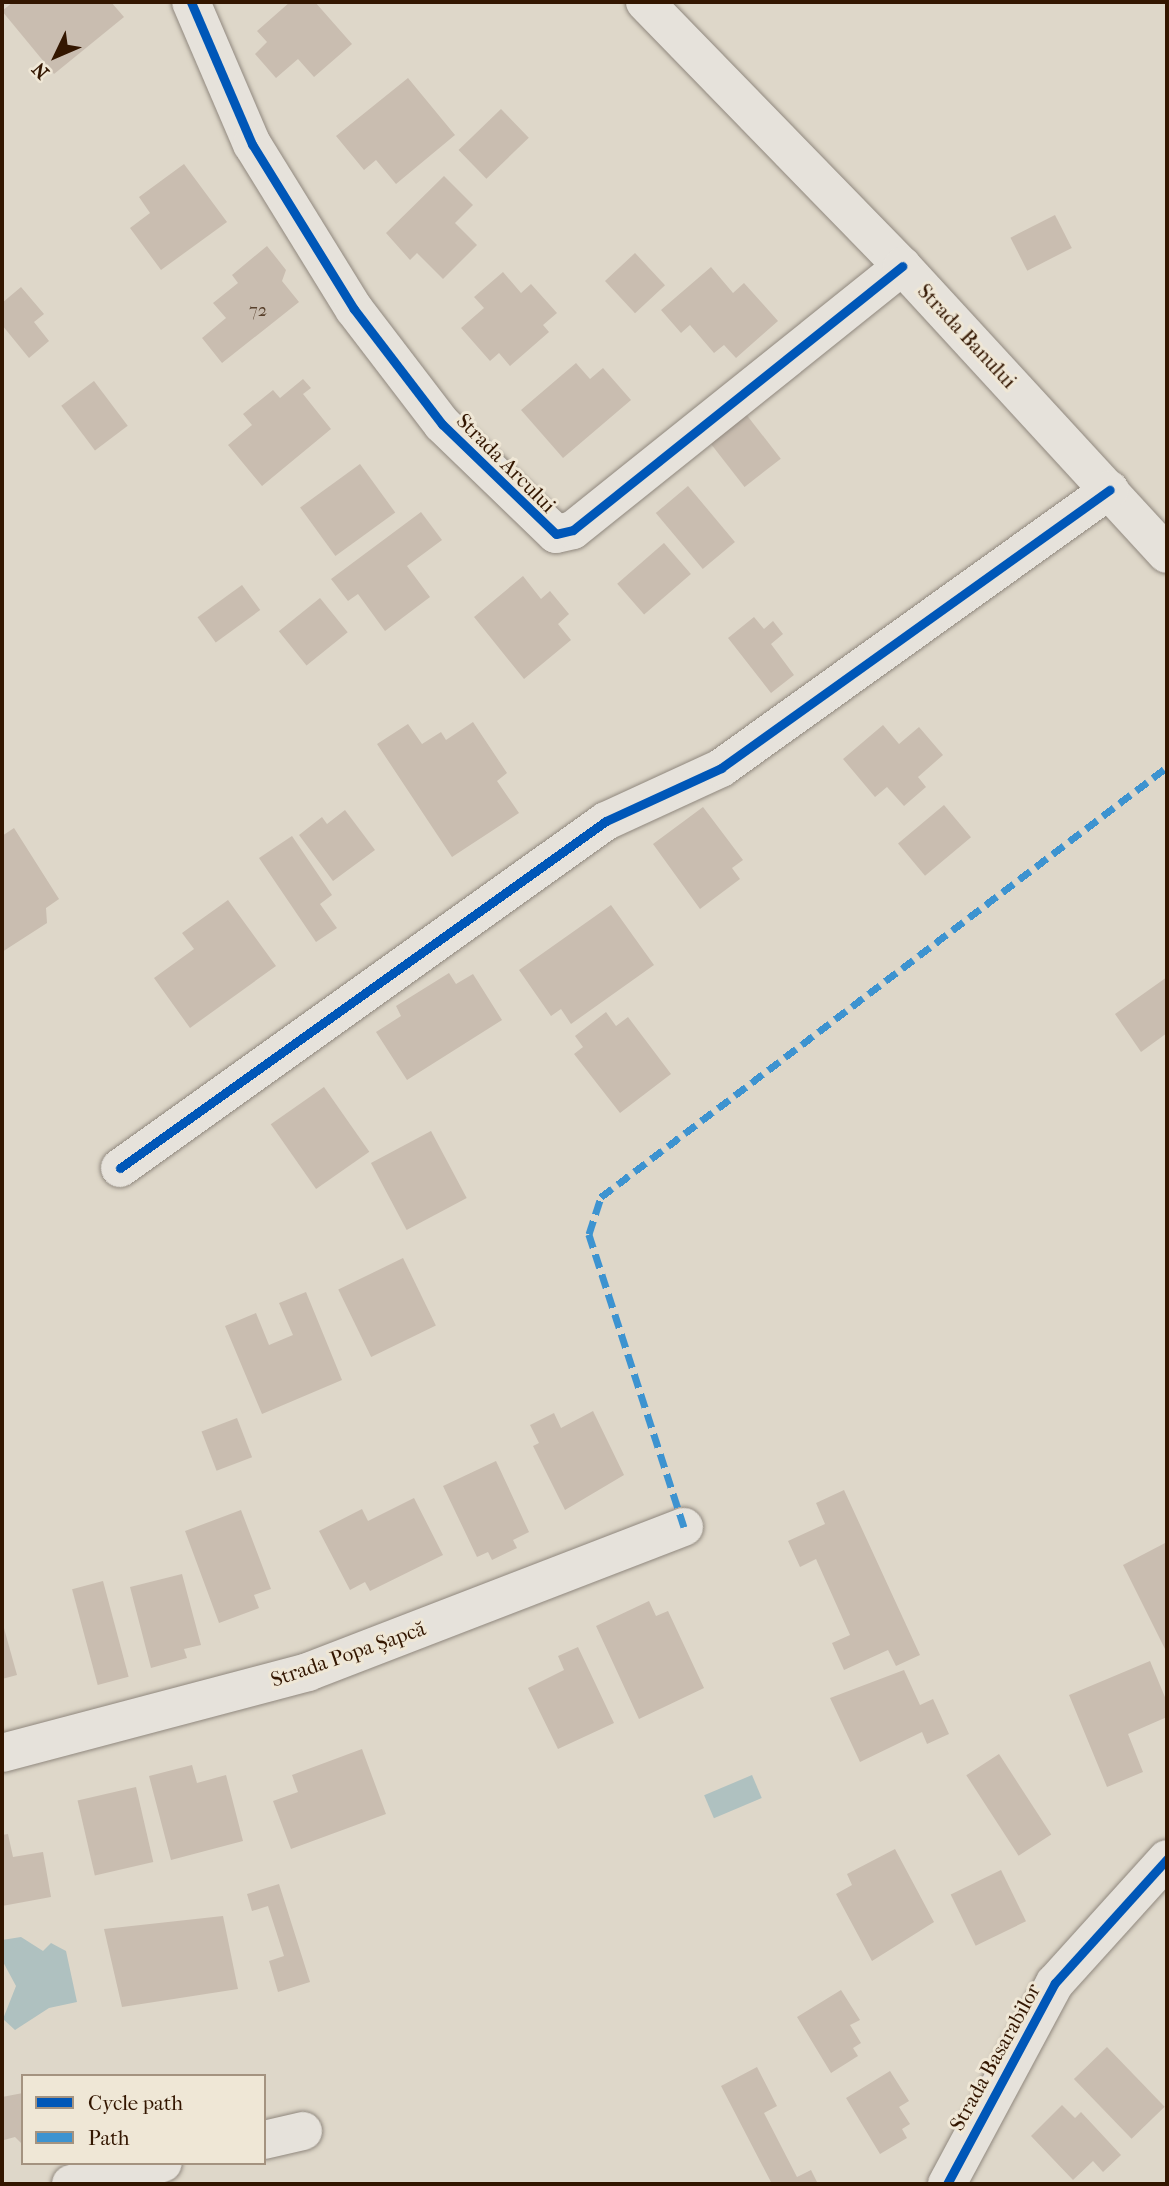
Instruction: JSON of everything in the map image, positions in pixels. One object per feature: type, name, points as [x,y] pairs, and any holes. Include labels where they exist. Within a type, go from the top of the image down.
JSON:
[{"type":"street","name":"Strada Arcului","points":[[191,2],[252,144],[354,309],[442,424],[556,534],[573,530],[902,266]]},
{"type":"street","name":"Strada Banului","points":[[645,2],[902,266],[1167,554]]},
{"type":"street","points":[[120,1168],[606,821],[722,768],[1110,490]]},
{"type":"street","name":"Strada Popa Șapcă","points":[[2,1753],[308,1672],[684,1527]]},
{"type":"street","name":"Strada Basarabilor","points":[[947,2184],[1055,1983],[1167,1859]]},
{"type":"street","points":[[266,2140],[303,2131]]},
{"type":"street","points":[[71,2184],[154,2165]]},
{"type":"shaded area","points":[[752,1775],[762,1798],[714,1818],[704,1795]]},
{"type":"shaded area","points":[[21,1937],[43,1951],[51,1943],[66,1951],[77,2002],[49,2008],[15,2030],[3,2019],[16,1986],[2,1960],[2,1940]]},
{"type":"building","points":[[13,2],[111,2],[124,17],[54,74],[2,11]]},
{"type":"building","points":[[290,2],[315,2],[352,44],[314,77],[298,59],[276,78],[255,54],[267,42],[257,31]]},
{"type":"building","points":[[408,78],[455,135],[396,184],[376,160],[364,170],[336,136]]},
{"type":"building","points":[[501,109],[529,138],[486,179],[459,150]]},
{"type":"building","points":[[184,164],[227,222],[161,270],[130,228],[150,213],[139,197]]},
{"type":"building","points":[[444,176],[473,205],[455,223],[477,245],[443,279],[417,253],[410,260],[386,233]]},
{"type":"building","points":[[1055,215],[1072,248],[1027,271],[1010,238]]},
{"type":"building","points":[[267,246],[286,270],[282,281],[299,302],[222,363],[202,338],[226,318],[213,303],[238,283],[232,275]]},
{"type":"building","points":[[635,253],[665,285],[635,313],[605,281]]},
{"type":"building","points":[[711,267],[733,293],[744,283],[778,321],[736,358],[724,345],[714,353],[690,325],[681,333],[661,310]]},
{"type":"building","points":[[503,272],[521,293],[531,284],[557,313],[543,325],[549,332],[510,366],[499,353],[490,361],[461,328],[484,308],[474,297]]},
{"type":"building","points":[[21,287],[44,314],[34,322],[49,341],[29,358],[2,325],[2,303]]},
{"type":"building","points":[[576,363],[590,379],[603,368],[631,400],[563,458],[521,410]]},
{"type":"building","points":[[303,379],[311,388],[303,394],[331,429],[262,486],[228,445],[252,425],[243,414],[273,390],[280,398]]},
{"type":"building","points":[[94,381],[128,426],[95,450],[61,406]]},
{"type":"building","points":[[742,409],[781,459],[745,487],[706,437]]},
{"type":"building","points":[[360,464],[395,513],[335,556],[300,507]]},
{"type":"building","points":[[688,486],[735,542],[703,569],[656,513]]},
{"type":"building","points":[[421,512],[442,540],[407,566],[430,597],[385,631],[358,594],[348,601],[331,579]]},
{"type":"building","points":[[664,543],[691,574],[644,615],[617,584]]},
{"type":"building","points":[[523,576],[541,599],[550,591],[569,614],[558,624],[571,640],[524,679],[474,617]]},
{"type":"building","points":[[242,585],[260,610],[216,642],[198,617]]},
{"type":"building","points":[[320,598],[348,632],[307,666],[279,631]]},
{"type":"building","points":[[754,617],[764,629],[773,621],[783,634],[771,644],[794,675],[771,693],[728,638]]},
{"type":"building","points":[[473,722],[507,773],[497,781],[519,813],[452,857],[377,744],[408,724],[422,744],[441,732],[446,740]]},
{"type":"building","points":[[883,725],[899,744],[919,727],[943,755],[918,777],[926,787],[904,806],[887,787],[875,797],[843,759]]},
{"type":"building","points":[[944,805],[971,837],[925,876],[898,844]]},
{"type":"building","points":[[703,807],[743,860],[732,868],[740,879],[700,909],[653,844]]},
{"type":"building","points":[[345,810],[375,850],[333,881],[299,835],[322,817],[327,824]]},
{"type":"building","points":[[14,828],[59,899],[46,908],[47,923],[2,952],[2,836]]},
{"type":"building","points":[[292,836],[332,895],[320,904],[337,928],[316,942],[259,858]]},
{"type":"building","points":[[228,900],[276,966],[190,1028],[154,978],[194,949],[182,933]]},
{"type":"building","points":[[611,905],[654,965],[571,1024],[561,1009],[551,1016],[519,970]]},
{"type":"building","points":[[449,973],[456,984],[473,974],[502,1020],[407,1080],[376,1032],[401,1016],[396,1006]]},
{"type":"building","points":[[1167,977],[1167,1033],[1141,1052],[1115,1014]]},
{"type":"building","points":[[606,1012],[616,1026],[628,1017],[671,1074],[620,1113],[574,1054],[583,1047],[575,1036]]},
{"type":"building","points":[[324,1087],[369,1152],[316,1189],[271,1124]]},
{"type":"building","points":[[431,1131],[467,1198],[407,1230],[371,1163]]},
{"type":"building","points":[[403,1258],[436,1325],[371,1357],[338,1290]]},
{"type":"building","points":[[306,1292],[342,1380],[262,1414],[225,1326],[256,1313],[269,1345],[293,1335],[279,1303]]},
{"type":"building","points":[[593,1411],[624,1475],[565,1510],[533,1446],[539,1443],[530,1425],[554,1413],[561,1428]]},
{"type":"building","points":[[237,1418],[252,1457],[217,1471],[202,1432]]},
{"type":"building","points":[[496,1461],[529,1532],[513,1540],[517,1548],[492,1560],[488,1552],[477,1557],[443,1486]]},
{"type":"building","points":[[844,1490],[920,1655],[896,1666],[888,1650],[844,1670],[832,1643],[850,1635],[816,1559],[800,1567],[788,1541],[825,1524],[816,1503]]},
{"type":"building","points":[[414,1498],[443,1555],[370,1591],[365,1582],[350,1590],[319,1531],[362,1509],[368,1521]]},
{"type":"building","points":[[241,1510],[271,1589],[254,1595],[259,1608],[219,1623],[185,1531]]},
{"type":"building","points":[[1167,1542],[1167,1653],[1123,1565]]},
{"type":"building","points":[[182,1574],[201,1645],[184,1649],[187,1658],[151,1668],[130,1587]]},
{"type":"building","points":[[103,1581],[129,1677],[98,1685],[72,1589]]},
{"type":"building","points":[[649,1601],[656,1616],[668,1611],[704,1688],[639,1719],[596,1626]]},
{"type":"building","points":[[2,1621],[17,1675],[2,1679]]},
{"type":"building","points":[[578,1647],[614,1723],[558,1749],[528,1688],[564,1670],[558,1656]]},
{"type":"building","points":[[1150,1661],[1167,1702],[1167,1717],[1128,1734],[1143,1772],[1107,1787],[1069,1695]]},
{"type":"building","points":[[904,1670],[920,1705],[933,1699],[949,1734],[927,1744],[922,1732],[860,1762],[830,1698]]},
{"type":"building","points":[[362,1749],[386,1814],[291,1849],[273,1801],[298,1792],[292,1775]]},
{"type":"building","points":[[999,1754],[1051,1835],[1019,1856],[966,1775]]},
{"type":"building","points":[[192,1765],[197,1783],[226,1775],[243,1841],[171,1860],[149,1776]]},
{"type":"building","points":[[136,1787],[153,1862],[95,1876],[78,1800]]},
{"type":"building","points":[[8,1834],[13,1857],[43,1852],[51,1897],[2,1906],[2,1835]]},
{"type":"building","points":[[895,1849],[934,1922],[872,1961],[836,1894],[852,1885],[847,1874]]},
{"type":"building","points":[[1001,1870],[1026,1921],[976,1946],[951,1895]]},
{"type":"building","points":[[279,1884],[310,1982],[278,1992],[269,1961],[284,1956],[268,1906],[252,1911],[247,1894]]},
{"type":"building","points":[[223,1916],[238,1989],[122,2007],[104,1929]]},
{"type":"building","points":[[841,1990],[860,2020],[850,2025],[861,2043],[853,2048],[858,2056],[831,2073],[797,2017]]},
{"type":"building","points":[[1107,2047],[1165,2107],[1132,2139],[1074,2079]]},
{"type":"building","points":[[757,2067],[777,2106],[764,2113],[797,2177],[811,2170],[818,2184],[772,2184],[721,2086]]},
{"type":"building","points":[[890,2071],[909,2101],[899,2107],[910,2124],[902,2129],[907,2138],[880,2154],[846,2098]]},
{"type":"building","points":[[21,2093],[21,2143],[15,2137],[4,2140],[2,2097]]},
{"type":"building","points":[[1062,2105],[1075,2118],[1081,2112],[1121,2155],[1103,2172],[1093,2161],[1073,2180],[1031,2136]]},
{"type":"marked path","points":[[684,1527],[589,1234],[601,1197],[1167,767]]},
{"type":"cycle path","points":[[191,2],[252,144],[354,309],[442,424],[556,534],[573,530],[902,266]]},
{"type":"cycle path","points":[[120,1168],[606,821],[721,768],[1110,490]]},
{"type":"cycle path","points":[[947,2184],[1055,1983],[1167,1859]]}]
